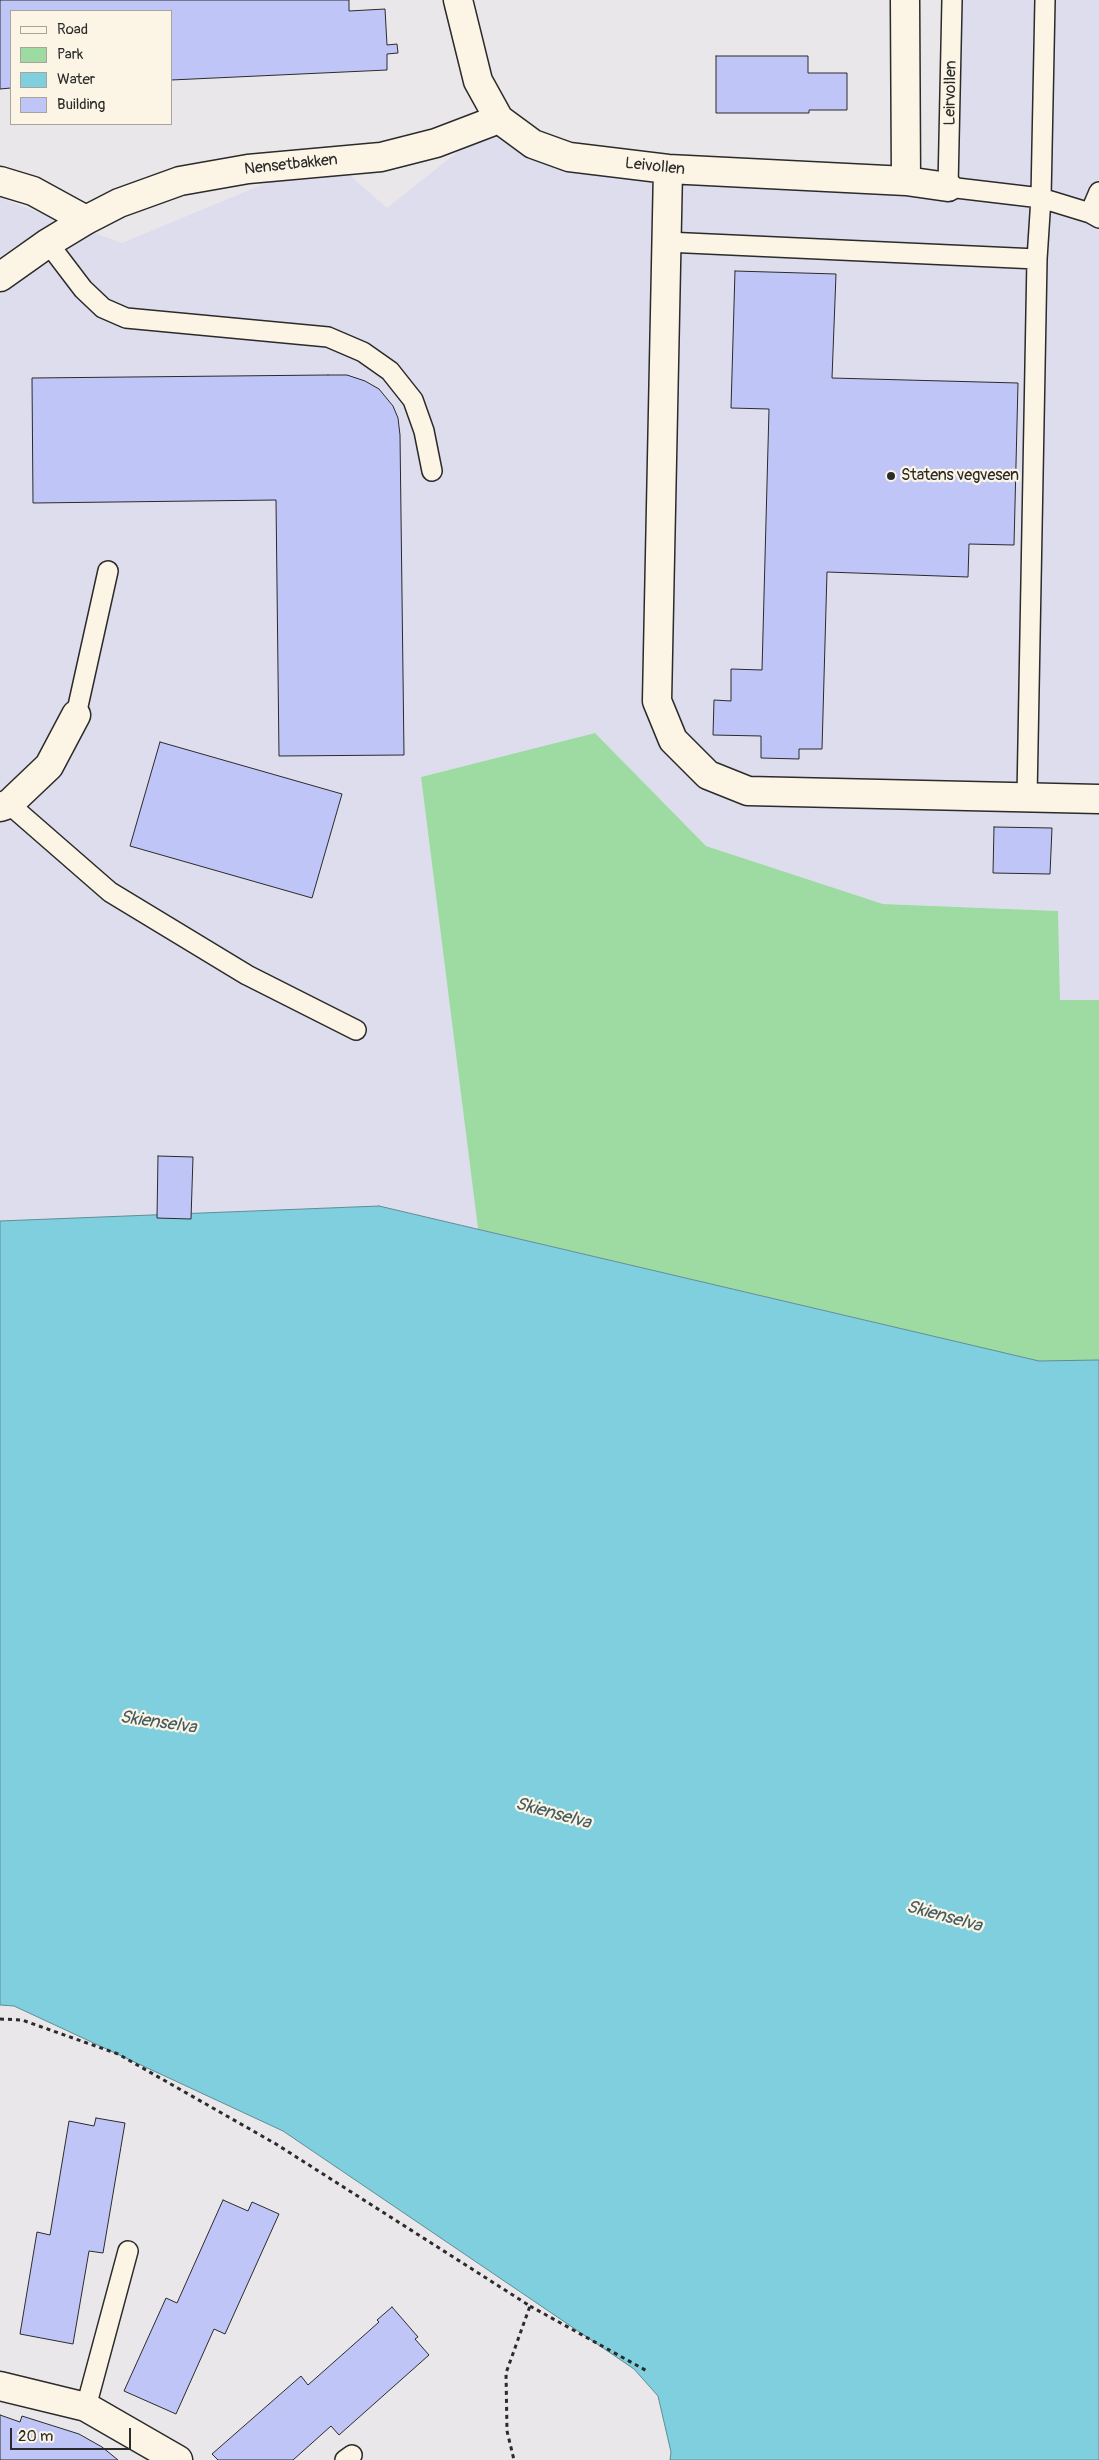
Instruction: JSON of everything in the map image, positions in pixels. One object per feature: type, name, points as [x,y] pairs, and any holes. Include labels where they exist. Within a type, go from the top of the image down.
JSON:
[{"type":"street","name":"Leivollen","points":[[458,0],[478,81],[499,119],[533,144],[569,157],[668,170],[906,181],[948,187]]},
{"type":"street","points":[[906,0],[906,181]]},
{"type":"street","name":"Nensetbakken","points":[[0,277],[48,243],[86,220],[119,203],[180,181],[248,169],[381,157],[436,143],[499,119]]},
{"type":"street","points":[[668,170],[658,701],[673,740],[708,775],[748,791],[1099,799]]},
{"type":"street","points":[[0,181],[33,191],[86,220]]},
{"type":"street","points":[[4,806],[49,766],[76,715]]},
{"type":"street","points":[[0,2386],[86,2407],[178,2460]]},
{"type":"lane","name":"Leirvollen","points":[[948,187],[952,0]]},
{"type":"lane","points":[[1027,798],[1037,259],[1041,198],[1045,0]]},
{"type":"lane","points":[[948,187],[1041,198],[1095,215],[1099,192]]},
{"type":"lane","points":[[666,242],[1037,259]]},
{"type":"lane","points":[[48,243],[83,289],[103,308],[126,318],[328,337],[363,352],[390,372],[413,400],[424,431],[432,472]]},
{"type":"lane","points":[[76,715],[108,571]]},
{"type":"lane","points":[[4,806],[110,892],[247,975],[356,1030]]},
{"type":"lane","points":[[86,2407],[128,2251]]},
{"type":"path","points":[[0,2018],[22,2020],[118,2054],[276,2144],[530,2306],[647,2371]]},
{"type":"path","points":[[514,2460],[507,2431],[506,2373],[530,2306]]},
{"type":"shaded area","points":[[952,0],[1099,0],[1099,1000],[1060,1000],[1058,911],[883,904],[706,846],[595,733],[421,777],[478,1229],[379,1206],[0,1221],[0,198],[122,243],[329,157],[387,208],[499,119],[533,144],[948,187]]},
{"type":"green space","points":[[595,733],[706,846],[883,904],[1058,911],[1060,1000],[1099,1000],[1099,1360],[1039,1361],[478,1229],[421,777]]},
{"type":"water","name":"Skienselva","points":[[379,1206],[1039,1361],[1099,1360],[1099,2460],[670,2460],[671,2452],[658,2396],[634,2369],[283,2131],[14,2006],[0,2005],[0,1221]]},
{"type":"building","points":[[0,0],[349,0],[349,11],[385,9],[387,45],[397,44],[398,53],[387,54],[387,70],[172,80],[172,10],[10,10],[10,88],[0,89]]},
{"type":"building","points":[[716,56],[808,56],[808,73],[847,73],[847,110],[809,110],[809,113],[716,113]]},
{"type":"building","name":"Statens vegvesen","points":[[735,271],[836,274],[832,378],[1018,383],[1014,545],[969,544],[968,577],[827,572],[822,749],[799,749],[799,759],[761,758],[761,736],[713,735],[714,700],[731,701],[731,669],[762,670],[769,409],[731,408]]},
{"type":"building","points":[[347,375],[365,381],[379,389],[393,406],[398,418],[400,435],[404,755],[279,756],[276,500],[33,503],[32,378]]},
{"type":"building","points":[[160,742],[342,794],[312,898],[130,846]]},
{"type":"building","points":[[994,827],[1052,828],[1050,874],[993,873]]},
{"type":"building","points":[[158,1156],[193,1157],[191,1219],[157,1218]]},
{"type":"building","points":[[96,2118],[125,2123],[103,2253],[89,2251],[73,2344],[20,2334],[37,2232],[50,2235],[69,2121],[94,2126]]},
{"type":"building","points":[[223,2200],[248,2211],[252,2202],[279,2214],[225,2334],[214,2329],[176,2414],[124,2391],[166,2298],[177,2303]]},
{"type":"building","points":[[392,2307],[418,2337],[415,2339],[429,2355],[339,2435],[331,2426],[293,2460],[218,2460],[212,2454],[301,2376],[308,2385],[379,2322],[377,2320]]},
{"type":"building","points":[[0,2415],[20,2422],[22,2416],[79,2434],[102,2447],[118,2460],[0,2460]]},
{"type":"place","name":"Statens vegvesen","points":[[891,476]]}]
